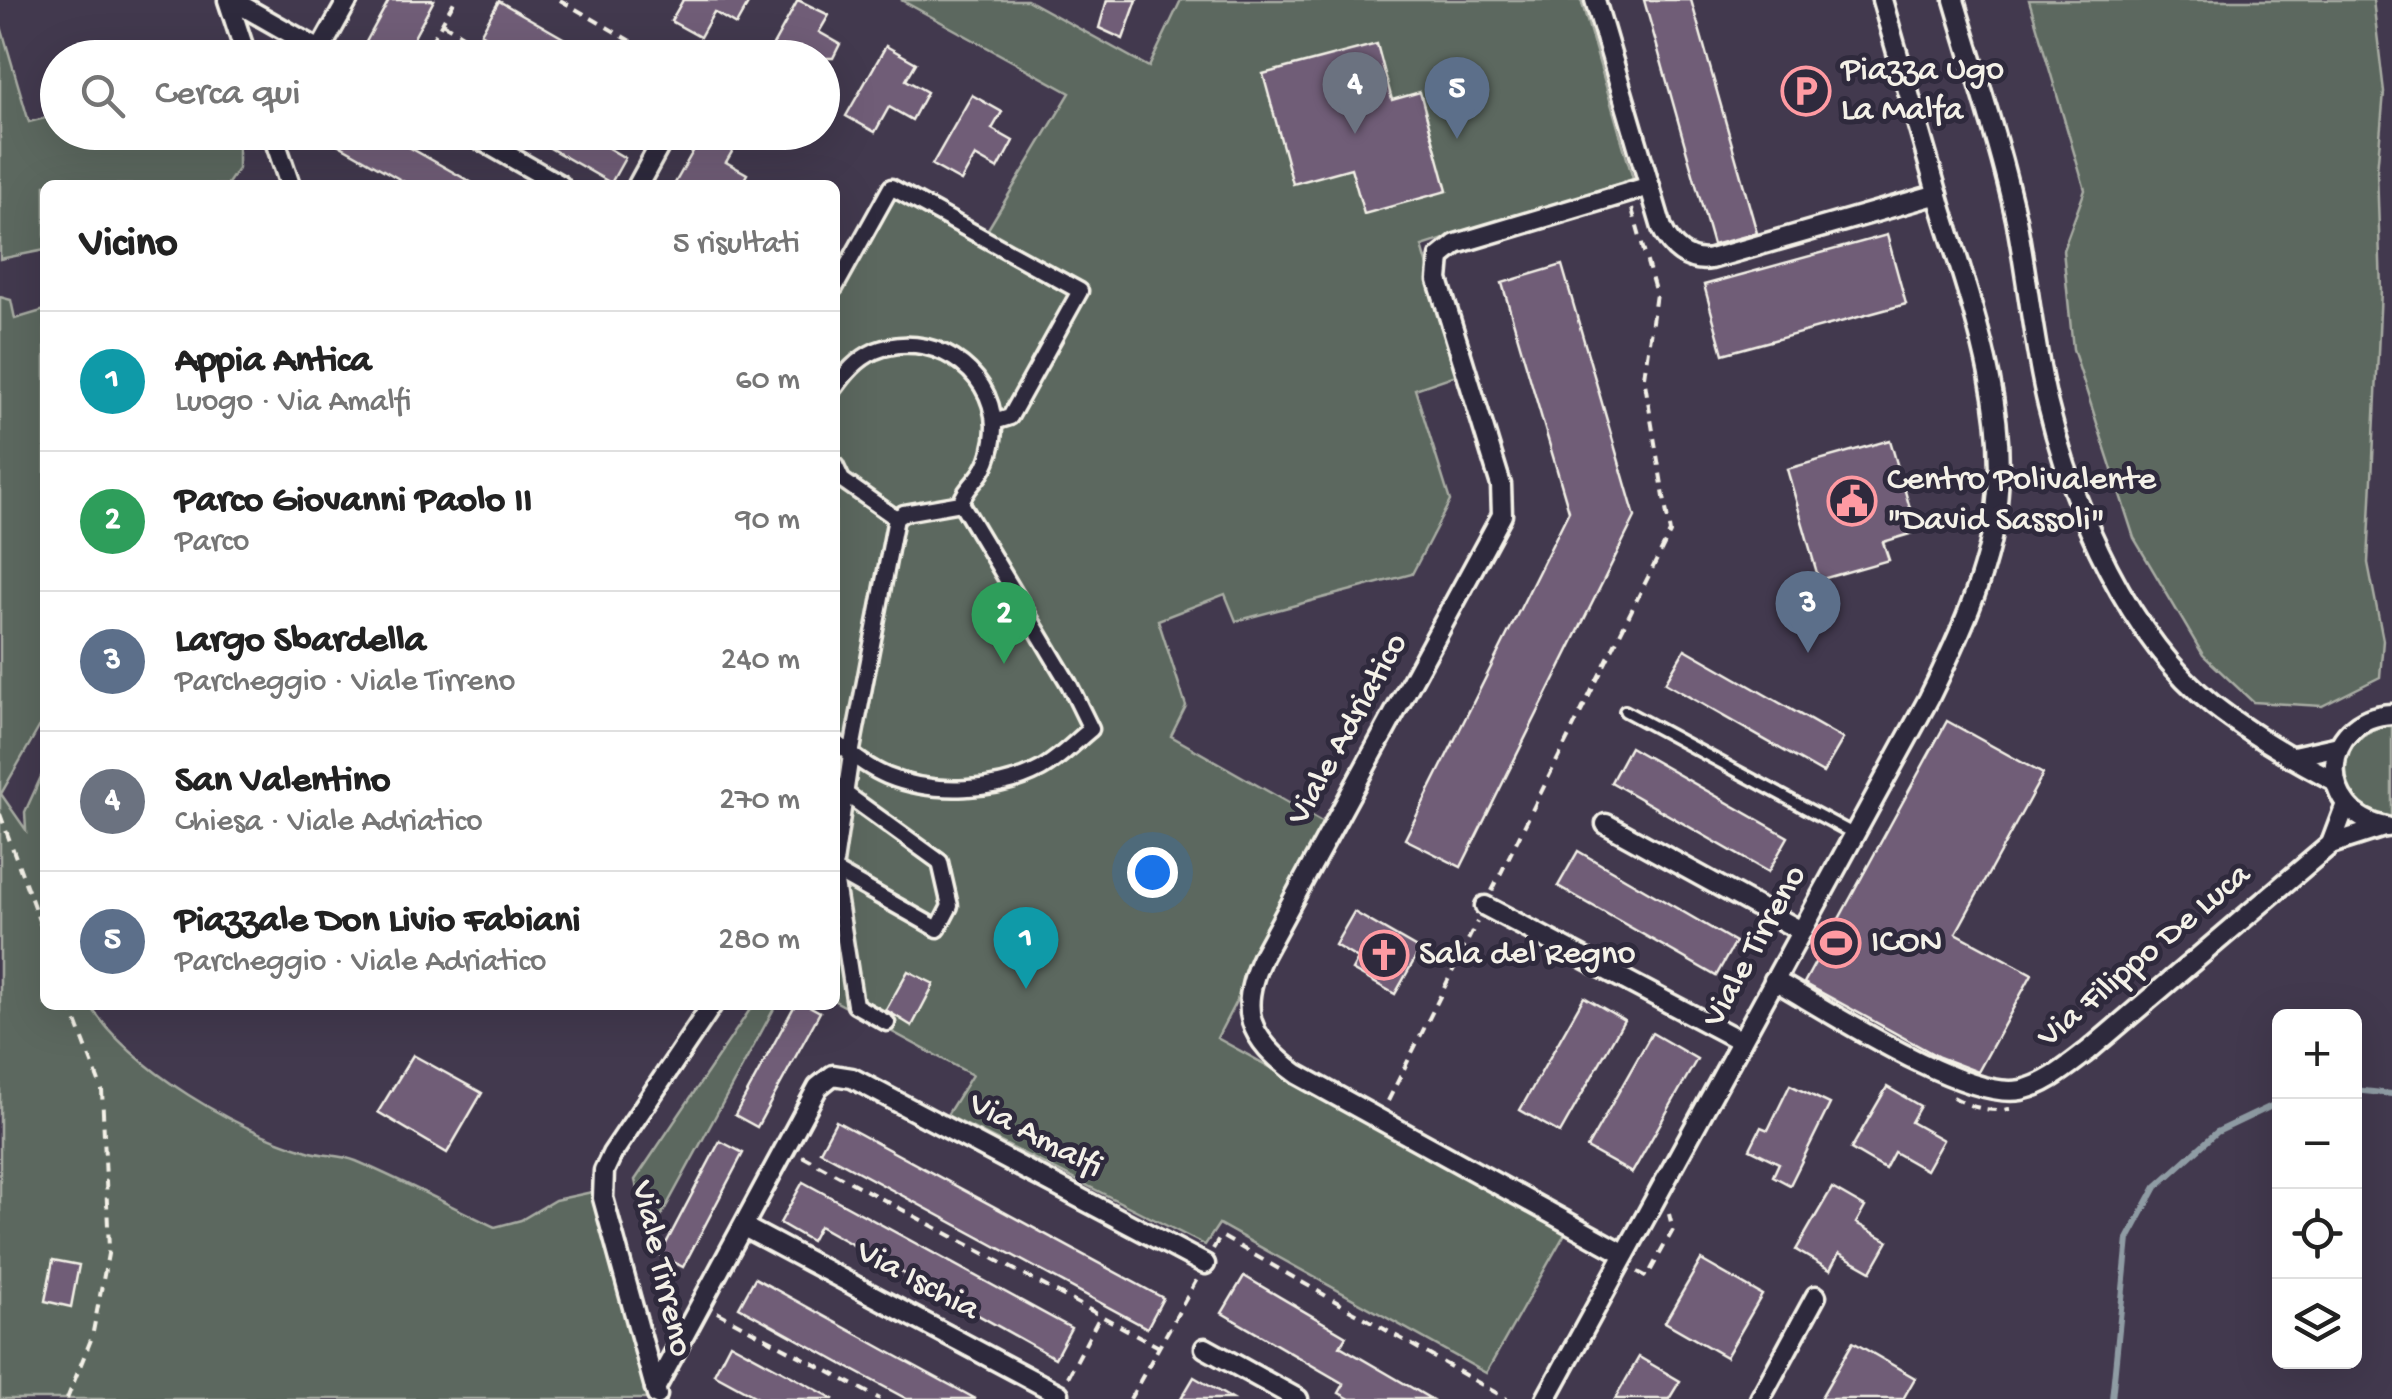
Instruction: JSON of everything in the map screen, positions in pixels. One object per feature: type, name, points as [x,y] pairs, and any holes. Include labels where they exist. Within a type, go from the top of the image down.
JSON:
[{"type":"street","points":[[230,0],[302,40]]},
{"type":"street","points":[[230,0],[242,40]]},
{"type":"street","points":[[332,40],[348,0]]},
{"type":"street","points":[[1595,0],[1668,240],[1682,254],[1702,260],[1938,194]]},
{"type":"street","name":"Viale Tirreno","points":[[1546,1399],[1946,662],[1980,578],[1996,515],[1999,458],[1990,380],[1882,0]]},
{"type":"street","points":[[1954,0],[2014,213],[2047,402],[2084,516],[2124,597],[2167,658],[2212,704],[2289,756],[2335,781]]},
{"type":"street","points":[[278,150],[288,180]]},
{"type":"street","points":[[499,150],[551,180]]},
{"type":"street","points":[[641,180],[657,150]]},
{"type":"street","name":"Viale Adriatico","points":[[1623,1258],[1283,1064],[1254,1030],[1247,1004],[1263,955],[1502,515],[1503,492],[1438,280],[1438,261],[1456,244],[1650,186]]},
{"type":"street","points":[[840,279],[891,187],[1080,291],[1010,417],[994,422]]},
{"type":"street","points":[[840,381],[848,370],[874,352],[906,344],[942,350],[968,368],[983,386],[994,422],[992,446],[982,473],[963,494],[961,503],[1069,684],[1091,729],[1042,768],[988,786],[938,787],[888,777],[840,745]]},
{"type":"street","points":[[840,476],[896,518]]},
{"type":"street","points":[[840,873],[938,929],[950,906],[940,862],[840,790],[851,755],[896,518],[904,513],[961,503]]},
{"type":"street","points":[[2388,827],[2367,822],[2346,804],[2335,781],[2334,763],[2349,732],[2363,721],[2392,714]]},
{"type":"street","points":[[2289,756],[2339,746]]},
{"type":"street","points":[[2331,844],[2346,804]]},
{"type":"street","points":[[1606,824],[1801,931]]},
{"type":"street","points":[[2331,844],[2388,827]]},
{"type":"street","name":"Via Filippo De Luca","points":[[1774,980],[1949,1076],[1989,1090],[2021,1090],[2059,1072],[2088,1051],[2331,844]]},
{"type":"street","points":[[840,904],[855,1005],[887,1023]]},
{"type":"street","points":[[1485,906],[1741,1041]]},
{"type":"street","name":"Viale Tirreno","points":[[657,1394],[606,1213],[602,1180],[612,1154],[709,1010]]},
{"type":"street","name":"Via Amalfi","points":[[786,1148],[818,1087],[833,1075],[852,1078],[1205,1264]]},
{"type":"street","points":[[657,1394],[786,1148]]},
{"type":"street","name":"Via Ischia","points":[[744,1227],[1060,1394]]},
{"type":"street","points":[[1760,1399],[1816,1296]]},
{"type":"street","points":[[1205,1348],[1298,1399]]},
{"type":"lane","points":[[1625,711],[1854,834]]},
{"type":"path","points":[[432,40],[455,0]]},
{"type":"path","points":[[560,0],[629,40]]},
{"type":"path","points":[[442,23],[471,40]]},
{"type":"path","points":[[1379,1119],[1670,533],[1644,378],[1656,294],[1627,192]]},
{"type":"path","points":[[0,814],[40,923]]},
{"type":"path","points":[[67,1399],[92,1337],[109,1249],[102,1090],[72,1010]]},
{"type":"path","points":[[1940,1090],[1972,1108],[1992,1112],[2014,1109]]},
{"type":"path","points":[[786,1148],[1159,1347]]},
{"type":"path","points":[[1623,1258],[1647,1277],[1673,1230],[1668,1210]]},
{"type":"path","points":[[1130,1399],[1221,1236],[1508,1399]]},
{"type":"path","points":[[702,1304],[880,1399]]},
{"type":"path","points":[[1060,1394],[1100,1316]]},
{"type":"green space","points":[[901,0],[1027,0],[1149,67],[1181,0],[1581,0],[1633,179],[1422,246],[1459,374],[1415,389],[1450,501],[1412,574],[1236,621],[1225,594],[1158,620],[1186,706],[1171,736],[1327,825],[1217,1038],[1567,1230],[1486,1373],[1219,1224],[1205,1245],[947,1115],[972,1075],[840,1004],[840,279],[891,187],[982,239],[1070,93]]},
{"type":"green space","points":[[2029,0],[2373,0],[2384,92],[2377,171],[2381,290],[2368,563],[2383,640],[2380,677],[2322,706],[2253,702],[2203,655],[2134,538],[2073,349],[2063,250],[2085,190]]},
{"type":"green space","points":[[0,23],[29,122],[40,119],[40,150],[238,150],[238,169],[230,180],[40,180],[40,251],[0,259]]},
{"type":"green space","points":[[0,297],[11,300],[15,319],[40,312],[40,726],[1,794],[26,830],[25,812],[40,779],[40,1010],[94,1010],[132,1053],[219,1113],[282,1142],[356,1161],[495,1227],[521,1220],[555,1200],[592,1192],[653,1399],[0,1399]]},
{"type":"green space","points":[[2383,726],[2392,726],[2392,818],[2358,803],[2344,776],[2345,761],[2352,747]]},
{"type":"green space","points":[[750,1010],[773,1010],[649,1238],[635,1180]]},
{"type":"building","points":[[389,0],[434,0],[413,40],[367,40]]},
{"type":"building","points":[[683,0],[750,0],[736,25],[714,12],[700,37],[671,21]]},
{"type":"building","points":[[798,0],[829,15],[819,32],[833,40],[776,40]]},
{"type":"building","points":[[1107,0],[1137,0],[1123,39],[1099,28]]},
{"type":"building","points":[[1644,0],[1691,0],[1757,233],[1713,245]]},
{"type":"building","points":[[499,1],[567,40],[493,40],[481,33]]},
{"type":"building","points":[[1377,44],[1392,100],[1420,92],[1447,191],[1364,214],[1351,168],[1293,184],[1263,74]]},
{"type":"building","points":[[886,46],[916,63],[906,80],[927,92],[912,120],[889,107],[875,132],[846,116]]},
{"type":"building","points":[[972,95],[1002,112],[992,129],[1013,141],[998,169],[975,156],[961,181],[932,165]]},
{"type":"building","points":[[348,150],[414,150],[467,180],[401,180]]},
{"type":"building","points":[[553,150],[611,150],[625,158],[613,180],[606,180]]},
{"type":"building","points":[[694,150],[733,150],[726,162],[747,174],[744,180],[677,180]]},
{"type":"building","points":[[1887,235],[1906,304],[1723,354],[1704,285]]},
{"type":"building","points":[[1562,265],[1635,517],[1461,867],[1405,839],[1569,511],[1502,283]]},
{"type":"building","name":"Centro Polivalente \"David Sassoli\"","points":[[1890,440],[1917,532],[1883,542],[1889,560],[1819,580],[1787,469]]},
{"type":"building","points":[[1685,649],[1843,739],[1823,773],[1665,683]]},
{"type":"building","points":[[1947,721],[2043,774],[1956,933],[2032,974],[1978,1072],[1939,1057],[1804,983]]},
{"type":"building","points":[[1630,747],[1788,837],[1768,872],[1611,782]]},
{"type":"building","points":[[1578,851],[1735,942],[1716,976],[1558,886]]},
{"type":"building","name":"Sala del Regno","points":[[1354,912],[1420,950],[1395,994],[1352,970],[1358,959],[1335,945]]},
{"type":"building","points":[[908,971],[934,984],[912,1026],[886,1010]]},
{"type":"building","points":[[1584,997],[1624,1020],[1560,1133],[1520,1110]]},
{"type":"building","points":[[792,1010],[820,1012],[757,1127],[735,1115]]},
{"type":"building","points":[[1652,1033],[1697,1059],[1632,1173],[1587,1148]]},
{"type":"building","points":[[413,1055],[482,1093],[447,1153],[378,1112]]},
{"type":"building","points":[[1790,1085],[1830,1104],[1790,1185],[1773,1176],[1779,1163],[1750,1149],[1761,1127],[1768,1130]]},
{"type":"building","points":[[1887,1087],[1920,1106],[1911,1122],[1943,1140],[1926,1170],[1894,1152],[1885,1169],[1851,1149]]},
{"type":"building","points":[[836,1121],[1163,1298],[1147,1328],[820,1151]]},
{"type":"building","points":[[720,1141],[743,1153],[683,1267],[660,1255]]},
{"type":"building","points":[[803,1182],[1071,1328],[1055,1358],[819,1226],[811,1241],[780,1223]]},
{"type":"building","points":[[1832,1188],[1865,1207],[1856,1223],[1888,1241],[1871,1271],[1839,1253],[1830,1270],[1796,1250]]},
{"type":"building","points":[[53,1260],[79,1265],[71,1307],[45,1301]]},
{"type":"building","points":[[1701,1260],[1762,1295],[1726,1357],[1665,1322]]},
{"type":"building","points":[[1244,1276],[1346,1336],[1340,1346],[1431,1399],[1350,1399],[1339,1393],[1344,1384],[1222,1313]]},
{"type":"building","points":[[755,1278],[976,1399],[907,1399],[851,1369],[739,1307]]},
{"type":"building","points":[[1853,1342],[1915,1378],[1903,1399],[1820,1399]]},
{"type":"building","points":[[730,1343],[834,1399],[760,1399],[714,1374]]},
{"type":"building","points":[[1639,1357],[1680,1381],[1669,1399],[1615,1399]]},
{"type":"building","points":[[1194,1377],[1232,1399],[1181,1399]]},
{"type":"waterway","points":[[2362,1091],[2392,1094]]},
{"type":"waterway","points":[[2112,1399],[2128,1239],[2156,1187],[2217,1132],[2272,1106]]},
{"type":"place","name":"Piazza Ugo La Malfa","points":[[1806,91]]},
{"type":"place","name":"San Valentino","points":[[1355,134]]},
{"type":"place","name":"Piazzale Don Livio Fabiani","points":[[1457,139]]},
{"type":"place","name":"Centro Polivalente \"David Sassoli\"","points":[[1852,501]]},
{"type":"place","name":"Largo Sbardella","points":[[1808,653]]},
{"type":"place","name":"Parco Giovanni Paolo II","points":[[1004,664]]},
{"type":"place","name":"ICON","points":[[1836,943]]},
{"type":"place","name":"Sala del Regno","points":[[1384,955]]},
{"type":"place","name":"Appia Antica","points":[[1026,989]]}]
